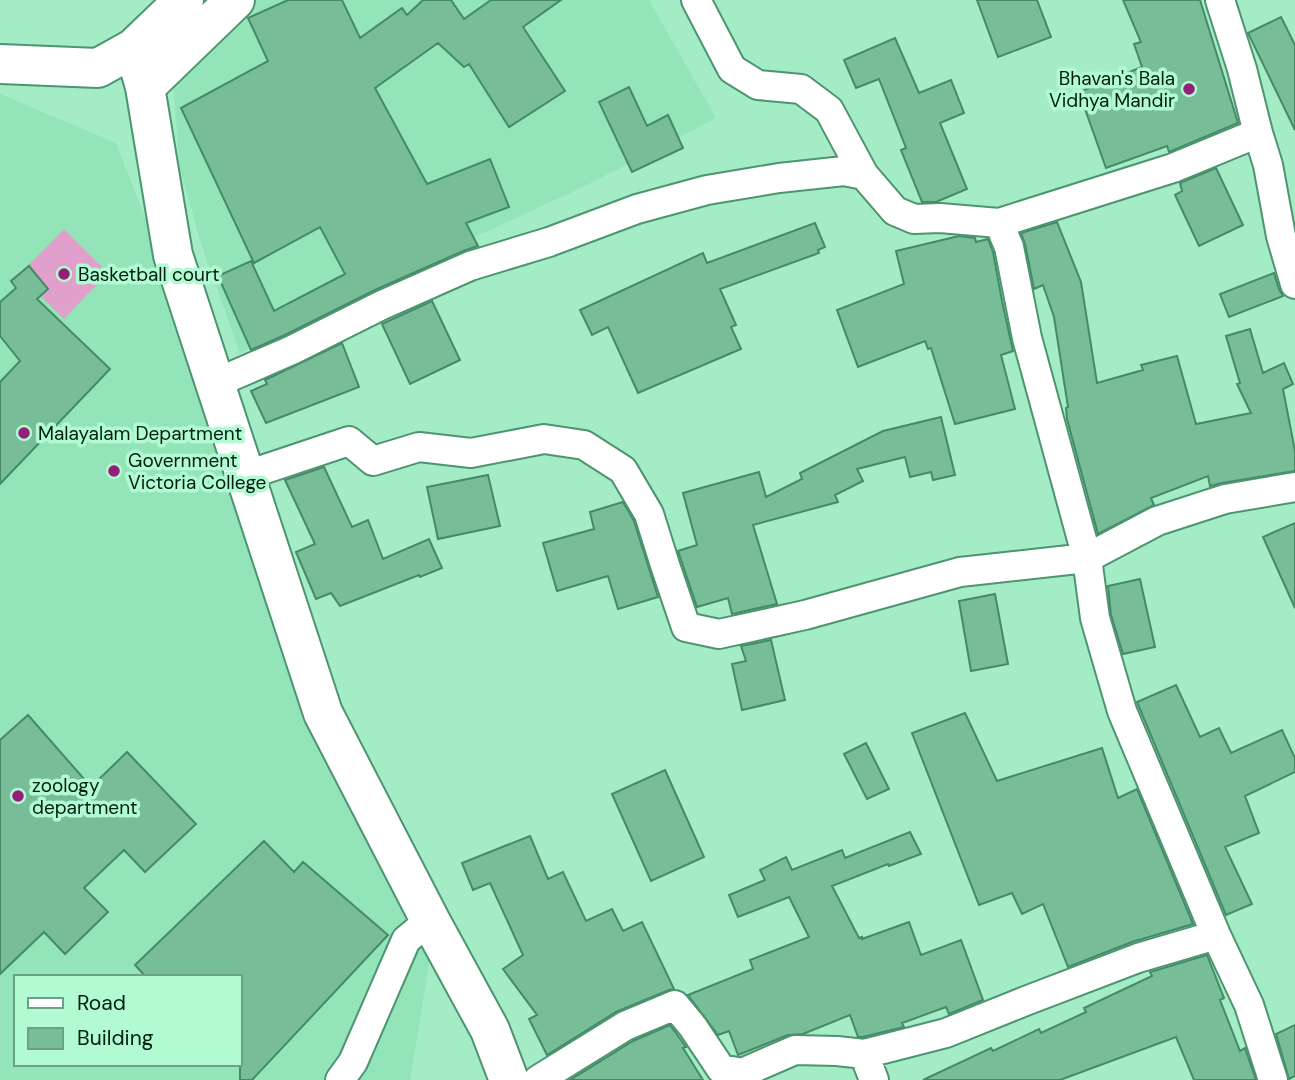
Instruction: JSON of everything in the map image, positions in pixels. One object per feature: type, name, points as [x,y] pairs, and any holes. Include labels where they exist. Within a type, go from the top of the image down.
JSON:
[{"type":"main road","points":[[0,64],[98,68],[134,48],[184,0]]},
{"type":"main road","points":[[0,81],[145,87],[235,0]]},
{"type":"main road","points":[[134,48],[145,87],[173,255],[323,713],[490,1030],[509,1080]]},
{"type":"street","points":[[696,0],[732,69],[758,85],[801,89],[830,110],[864,175],[895,211],[914,219],[940,218],[999,223],[1173,168],[1258,133]]},
{"type":"street","points":[[1220,0],[1268,165],[1281,236],[1295,284]]},
{"type":"street","points":[[216,383],[292,351],[382,305],[470,266],[549,242],[637,209],[708,190],[779,178],[844,171],[864,175]]},
{"type":"street","points":[[999,223],[1009,247],[1027,338],[1087,558],[1095,618],[1122,711],[1216,935],[1249,1005],[1273,1080]]},
{"type":"street","points":[[244,476],[349,441],[373,461],[419,447],[471,453],[544,439],[584,445],[623,470],[649,514],[686,627],[719,634],[806,615],[960,572],[1087,558],[1157,522],[1225,499],[1295,487]]},
{"type":"street","points":[[340,1080],[353,1062],[406,940],[430,920]]},
{"type":"street","points":[[538,1080],[625,1026],[675,1005],[721,1069],[742,1073],[766,1072],[794,1050],[864,1054],[946,1033],[1138,958],[1216,935]]},
{"type":"street","points":[[864,1054],[874,1080]]},
{"type":"shaded area","points":[[243,0],[649,0],[716,118],[589,184],[443,252],[240,353],[202,247],[180,168],[173,84]]},
{"type":"shaded area","name":"Government Victoria College","points":[[0,94],[116,143],[431,951],[410,1080],[0,1080]]},
{"type":"shaded area","name":"Basketball court","points":[[64,229],[108,273],[64,319],[19,275]]},
{"type":"building","points":[[288,0],[342,0],[360,38],[402,8],[407,15],[423,0],[451,0],[464,19],[491,0],[561,0],[523,27],[565,91],[509,127],[469,64],[464,67],[438,43],[375,88],[427,184],[490,159],[509,207],[466,223],[478,246],[375,290],[251,350],[218,276],[251,261],[274,311],[345,274],[320,227],[254,263],[181,108],[268,61],[248,18]]},
{"type":"building","points":[[977,0],[1037,0],[1051,37],[998,57]]},
{"type":"building","points":[[1123,0],[1200,0],[1238,123],[1169,152],[1167,146],[1106,168],[1079,92],[1142,67],[1134,44],[1141,42]]},
{"type":"building","points":[[1281,17],[1295,45],[1295,130],[1248,33]]},
{"type":"building","points":[[895,38],[919,93],[951,80],[964,113],[940,123],[967,189],[936,202],[922,202],[901,150],[906,148],[879,79],[856,88],[844,60]]},
{"type":"building","points":[[629,87],[647,126],[668,115],[683,148],[632,172],[599,102]]},
{"type":"building","points":[[1216,168],[1243,225],[1199,246],[1175,195],[1182,191],[1180,183]]},
{"type":"building","points":[[1057,222],[1081,282],[1097,383],[1143,370],[1141,365],[1177,356],[1196,424],[1251,413],[1237,384],[1240,383],[1226,336],[1250,329],[1263,373],[1284,363],[1293,384],[1283,389],[1295,451],[1295,471],[1210,486],[1208,476],[1151,498],[1154,505],[1098,534],[1067,419],[1068,407],[1054,317],[1043,285],[1034,289],[1021,233]]},
{"type":"building","points":[[815,223],[825,247],[818,250],[819,253],[720,289],[736,325],[731,327],[741,349],[638,393],[608,327],[592,335],[580,310],[703,253],[707,263]]},
{"type":"building","points":[[959,236],[975,238],[976,242],[988,239],[993,252],[1013,351],[1001,355],[1015,409],[955,424],[931,348],[928,349],[925,341],[858,367],[837,310],[904,284],[896,251]]},
{"type":"building","name":"Malayalam Department","points":[[29,266],[48,289],[37,299],[110,369],[0,484],[0,382],[20,361],[0,336],[0,302],[16,288],[11,281]]},
{"type":"building","points":[[1274,273],[1283,296],[1229,317],[1220,294]]},
{"type":"building","points":[[432,301],[460,360],[410,384],[382,324]]},
{"type":"building","points":[[342,343],[359,387],[266,423],[251,391],[267,384],[265,380]]},
{"type":"building","points":[[941,417],[955,475],[933,480],[931,472],[910,477],[905,457],[857,469],[863,481],[835,495],[838,502],[753,525],[777,604],[732,614],[728,598],[697,607],[678,551],[697,545],[683,493],[759,472],[766,497],[802,479],[800,473],[883,431]]},
{"type":"building","points":[[324,467],[352,527],[368,520],[383,559],[429,539],[442,568],[340,606],[331,593],[316,599],[296,552],[315,544],[285,480]]},
{"type":"building","points":[[488,475],[500,526],[438,539],[427,487]]},
{"type":"building","points":[[623,502],[634,521],[658,597],[618,609],[608,576],[557,591],[543,543],[594,529],[590,512]]},
{"type":"building","points":[[1295,523],[1295,608],[1263,537]]},
{"type":"building","points":[[1140,579],[1155,647],[1123,654],[1111,615],[1108,586]]},
{"type":"building","points":[[995,594],[1008,664],[971,671],[959,601]]},
{"type":"building","points":[[771,640],[785,700],[742,710],[732,664],[746,661],[741,646]]},
{"type":"building","points":[[1176,685],[1200,737],[1219,728],[1231,753],[1282,730],[1295,758],[1295,772],[1245,796],[1259,833],[1225,847],[1252,904],[1226,915],[1137,702]]},
{"type":"building","points":[[965,713],[997,781],[1102,748],[1118,798],[1137,789],[1193,924],[1132,942],[1068,967],[1043,904],[1022,914],[1012,893],[979,905],[912,733]]},
{"type":"building","points":[[28,715],[91,787],[127,752],[196,824],[145,872],[124,850],[84,888],[108,912],[65,954],[44,932],[0,974],[0,740]]},
{"type":"building","points":[[866,743],[889,789],[867,799],[844,754]]},
{"type":"building","points":[[665,770],[704,857],[651,881],[612,794]]},
{"type":"building","points":[[910,832],[921,854],[832,886],[859,938],[909,922],[921,955],[961,940],[983,1000],[949,1014],[946,1007],[902,1023],[904,1027],[863,1037],[858,1037],[850,1015],[738,1055],[729,1031],[718,1035],[688,995],[753,969],[750,960],[809,937],[789,897],[738,917],[729,895],[765,880],[760,870],[786,857],[792,870],[842,850],[845,858]]},
{"type":"building","points":[[530,836],[548,879],[563,872],[586,921],[612,909],[623,931],[642,922],[674,989],[616,1012],[547,1055],[529,1019],[537,1015],[503,969],[523,955],[490,883],[473,890],[462,863]]},
{"type":"building","points":[[264,841],[294,872],[303,862],[388,935],[252,1080],[240,1080],[242,975],[144,975],[135,965]]},
{"type":"building","points":[[1207,955],[1224,998],[1220,1000],[1240,1051],[1245,1048],[1256,1080],[1194,1080],[1176,1037],[1060,1080],[923,1080],[991,1048],[993,1051],[1039,1029],[1041,1033],[1086,1012],[1084,1008],[1152,976],[1150,972]]},
{"type":"building","points":[[670,1025],[686,1047],[683,1048],[703,1080],[570,1080],[633,1041]]},
{"type":"building","points":[[1295,1025],[1295,1076],[1289,1079],[1276,1034]]},
{"type":"place","name":"Bhavan's Bala Vidhya Mandir","points":[[1189,89]]},
{"type":"place","name":"Basketball court","points":[[64,274]]},
{"type":"place","name":"Malayalam Department","points":[[24,433]]},
{"type":"place","name":"Government Victoria College","points":[[114,471]]},
{"type":"place","name":"zoology department","points":[[18,796]]}]
